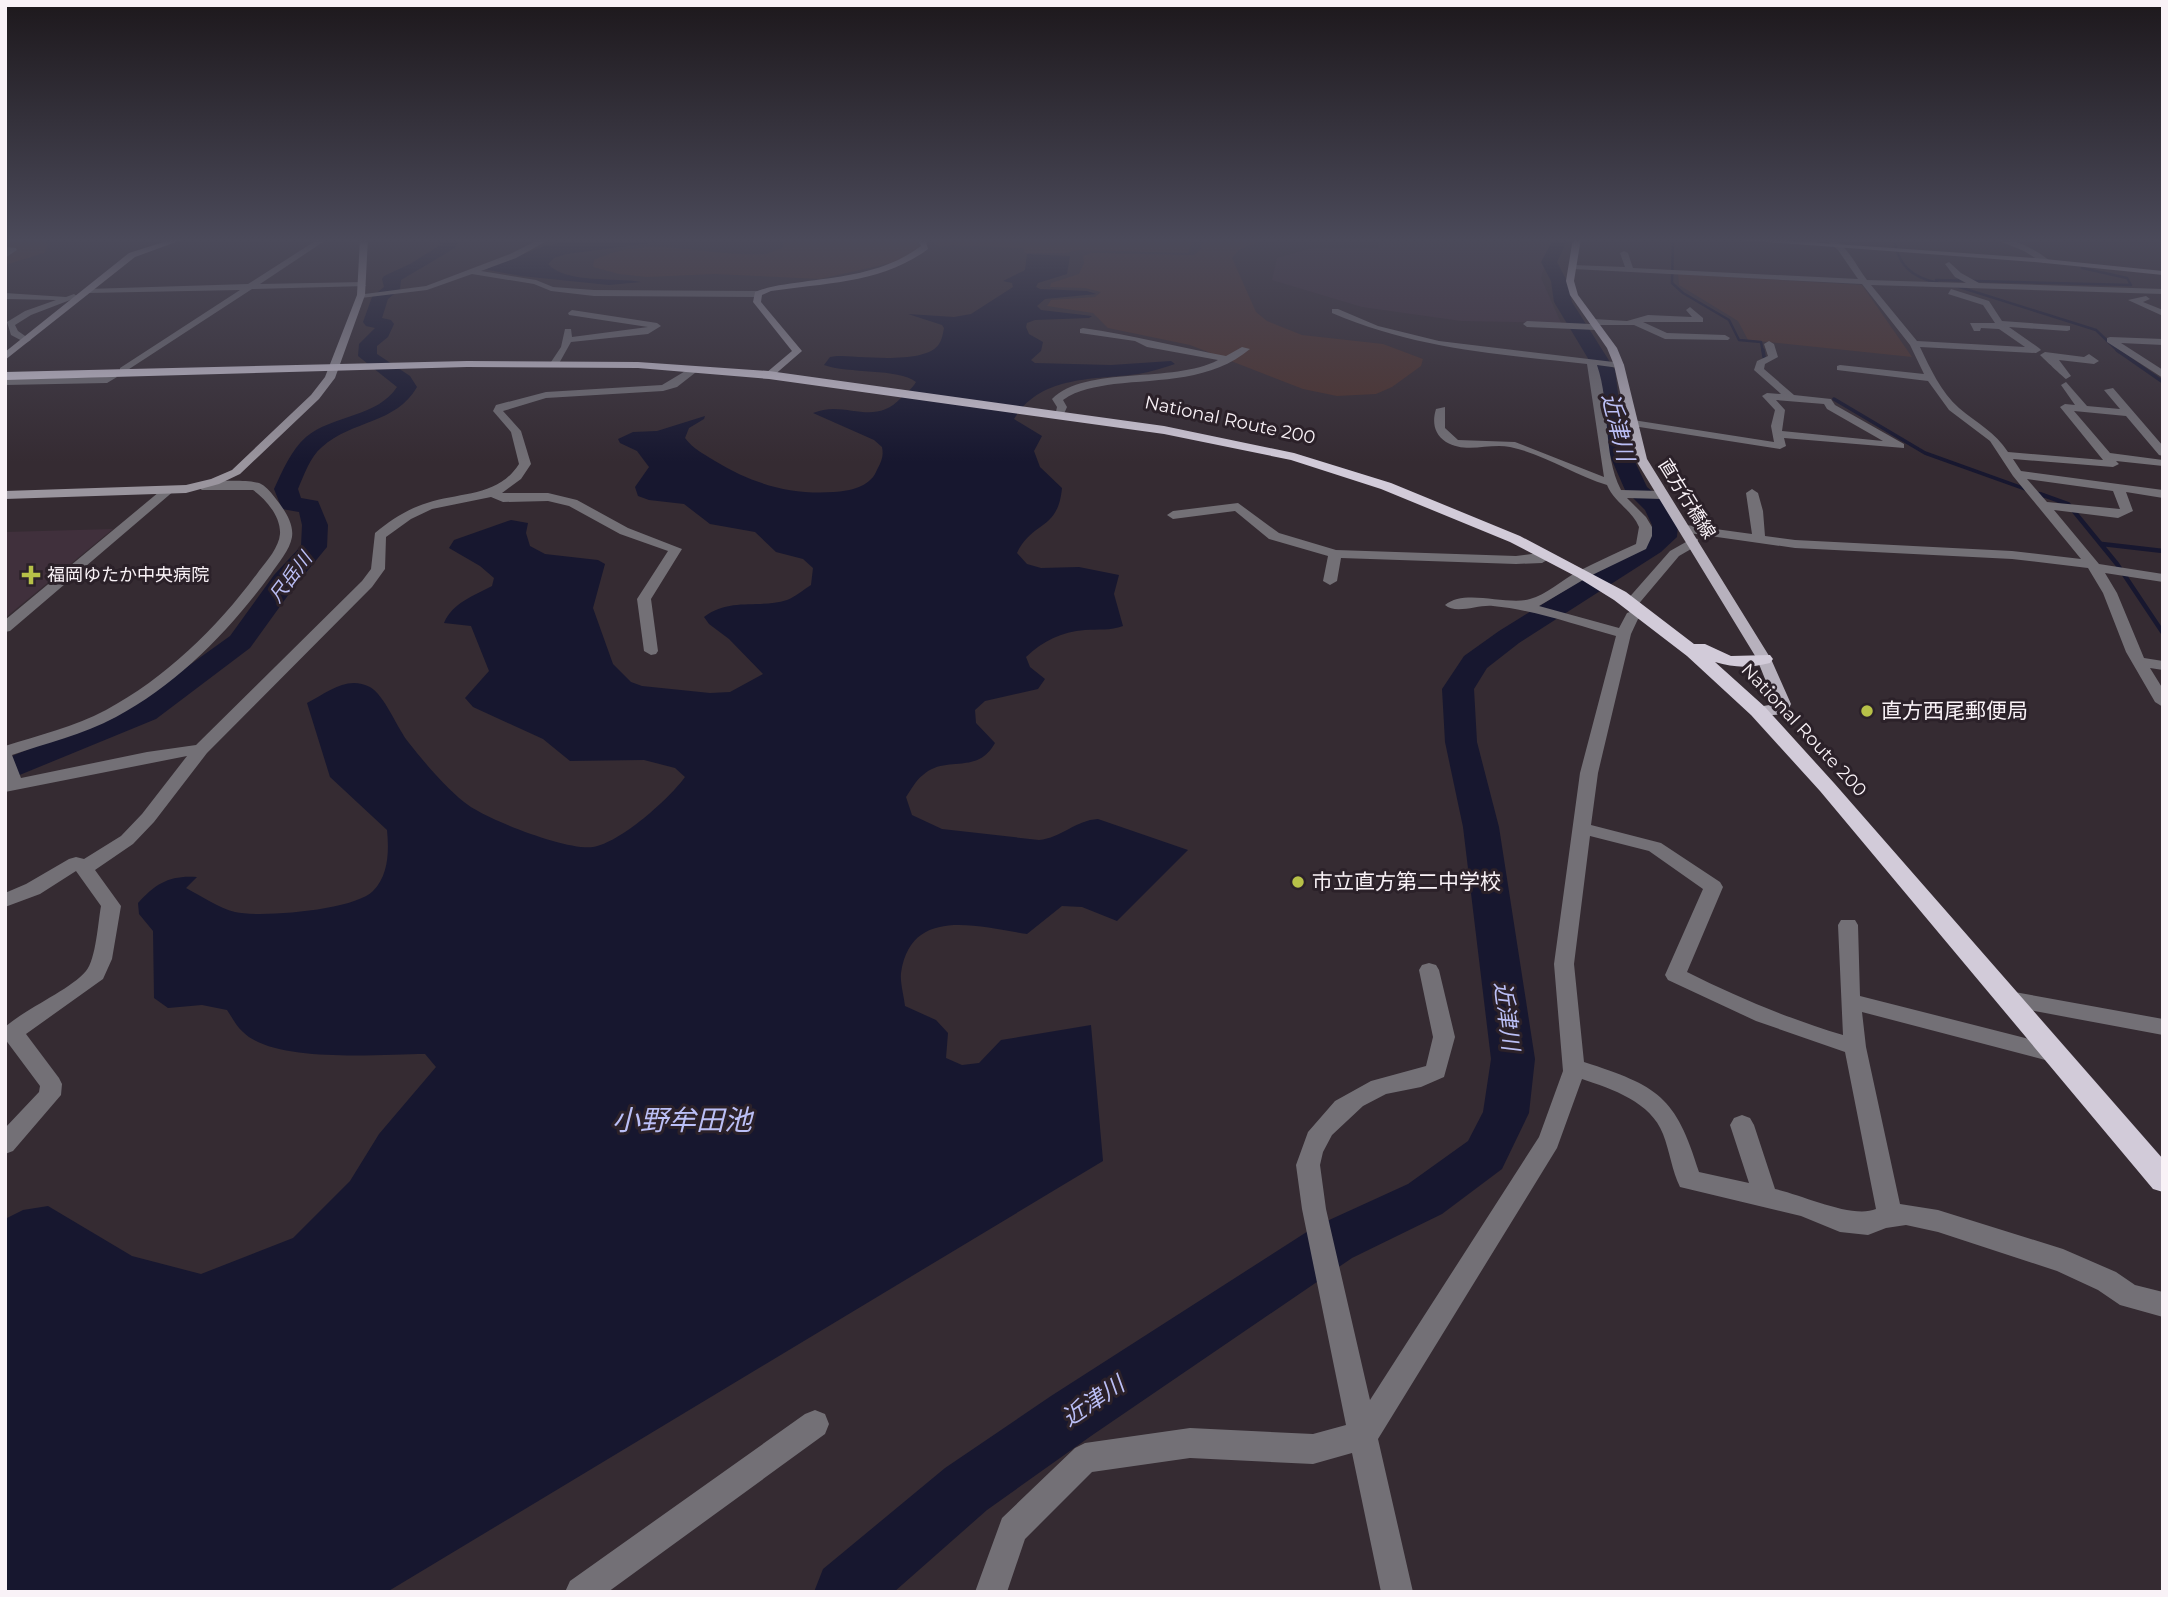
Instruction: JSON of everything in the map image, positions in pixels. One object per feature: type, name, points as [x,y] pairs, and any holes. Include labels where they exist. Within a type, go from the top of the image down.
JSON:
[{"type":"highway","name":"National Route 200","points":[[5,376],[363,366],[554,365],[638,365],[769,375],[885,389],[1210,439],[1338,469],[1449,510],[1583,574],[1631,604],[1672,635],[1758,711],[1827,787],[2163,1180]]},
{"type":"highway","points":[[1672,635],[1726,661],[1748,663],[1763,659]]},
{"type":"main road","name":"直方行橋線","points":[[1586,313],[1612,348],[1619,365],[1641,459],[1657,495],[1689,536],[1763,659],[1783,704],[1780,710],[1758,711]]},
{"type":"street","points":[[26,340],[14,333],[8,325],[29,313]]},
{"type":"street","points":[[5,357],[59,313]]},
{"type":"street","points":[[123,370],[211,313]]},
{"type":"street","points":[[202,486],[236,472],[315,397],[336,367],[355,313]]},
{"type":"street","points":[[554,365],[566,347],[567,340],[572,313],[656,326],[648,331],[567,340]]},
{"type":"street","points":[[765,313],[797,351],[769,375]]},
{"type":"street","points":[[1339,313],[1375,328],[1439,344],[1619,365]]},
{"type":"street","points":[[1527,324],[1595,325],[1648,318],[1700,320],[1693,313]]},
{"type":"street","points":[[1889,313],[1916,348],[1931,378],[1953,408],[1994,439],[2017,474],[2094,566],[2110,593],[2138,661],[2163,702]]},
{"type":"street","points":[[1992,313],[2001,325],[2057,363],[2083,408]]},
{"type":"street","points":[[1635,321],[1665,336],[1725,338]]},
{"type":"street","points":[[1976,329],[1973,324],[2067,328]]},
{"type":"street","points":[[1083,331],[1137,339],[1147,344],[1226,359]]},
{"type":"street","points":[[2163,342],[2110,340],[2163,375]]},
{"type":"street","points":[[1769,344],[1773,357],[1760,363],[1759,370],[1790,397]]},
{"type":"street","points":[[1916,348],[2036,350],[2063,346]]},
{"type":"street","points":[[1916,348],[1966,358]]},
{"type":"street","points":[[1054,414],[1062,407],[1057,399],[1061,394],[1105,383],[1206,370],[1245,349]]},
{"type":"street","points":[[2036,350],[2094,361],[2089,357]]},
{"type":"street","points":[[1525,607],[1583,574],[1642,546],[1645,540],[1645,525],[1640,515],[1617,490],[1603,444],[1598,378],[1592,363]]},
{"type":"street","points":[[1840,368],[1931,378]]},
{"type":"street","points":[[85,868],[127,840],[148,818],[201,749],[367,584],[378,569],[380,536],[413,512],[438,503],[493,493],[508,487],[518,478],[526,464],[516,431],[498,411],[500,407],[546,395],[663,388],[673,386],[695,369]]},
{"type":"street","points":[[5,382],[107,380],[112,377]]},
{"type":"street","points":[[2109,390],[2163,453]]},
{"type":"street","points":[[1633,423],[1780,446],[1776,426],[1780,410],[1768,396],[1790,397],[1827,401],[1831,407],[1900,446],[1778,434]]},
{"type":"street","points":[[2004,455],[2113,464],[2065,407],[2128,413]]},
{"type":"street","points":[[1441,409],[1439,427],[1443,435],[1457,443],[1513,444],[1617,490],[1657,495]]},
{"type":"street","points":[[2106,456],[2163,463]]},
{"type":"street","points":[[2017,474],[2163,494]]},
{"type":"street","points":[[5,495],[256,486],[284,519],[286,532],[284,542],[253,590],[221,629],[123,707],[80,726],[5,752]]},
{"type":"street","points":[[2044,505],[2118,514],[2127,511],[2118,488]]},
{"type":"street","points":[[5,628],[169,490]]},
{"type":"street","points":[[493,493],[503,498],[548,497],[573,503],[624,531],[676,549],[644,599],[651,651]]},
{"type":"street","points":[[1752,493],[1757,511],[1759,539]]},
{"type":"street","points":[[1173,515],[1238,507],[1274,536],[1335,554],[1516,559],[1542,559],[1547,556]]},
{"type":"street","points":[[992,1592],[1013,1529],[1084,1458],[1190,1443],[1313,1449],[1364,1435],[1549,1141],[1573,1067],[1564,964],[1588,773],[1624,634],[1632,616],[1631,604],[1644,594],[1656,573],[1689,536],[1917,552],[2012,555],[2163,578]]},
{"type":"street","points":[[1330,581],[1335,554]]},
{"type":"street","points":[[1452,605],[1489,601],[1525,607],[1624,634]]},
{"type":"street","points":[[2138,661],[2163,666]]},
{"type":"street","points":[[5,758],[11,784],[201,749]]},
{"type":"street","points":[[1581,828],[1656,847],[1713,887],[1675,975],[1730,1003],[1810,1034],[1855,1047]]},
{"type":"street","points":[[5,900],[33,889],[76,863],[85,868],[111,906],[102,959],[96,974],[79,988],[31,1017],[13,1033],[51,1084],[50,1096],[5,1144]]},
{"type":"street","points":[[1848,925],[1850,1001],[1855,1047],[1890,1216]]},
{"type":"street","points":[[1397,1592],[1314,1209],[1308,1166],[1316,1138],[1340,1110],[1380,1086],[1423,1080],[1436,1071],[1444,1037],[1429,970]]},
{"type":"street","points":[[2009,999],[2163,1027]]},
{"type":"street","points":[[1850,1001],[2053,1053]]},
{"type":"street","points":[[1573,1067],[1639,1092],[1654,1104],[1670,1124],[1689,1180],[1803,1206],[1840,1221],[1868,1224],[1890,1216],[1906,1214],[1938,1221],[2063,1261],[2107,1281],[2129,1296],[2163,1305]]},
{"type":"street","points":[[1742,1125],[1765,1196]]},
{"type":"street","points":[[581,1592],[814,1424]]},
{"type":"shaded area","points":[[1090,313],[1257,313],[1267,321],[1302,335],[1383,344],[1423,359],[1421,366],[1392,387],[1376,394],[1337,396],[1303,389],[1190,345],[1108,328]]},
{"type":"shaded area","points":[[1401,313],[1556,313],[1561,323],[1461,321]]},
{"type":"shaded area","points":[[1724,313],[1881,313],[1912,357],[1748,340],[1738,321]]},
{"type":"shaded area","name":"福岡ゆたか中央病院","points":[[113,529],[5,618],[5,532]]},
{"type":"water","name":"小野牟田池","points":[[1062,313],[1092,316],[1035,320],[1027,323],[1029,334],[1043,342],[1041,351],[1031,360],[1035,363],[1111,365],[1171,361],[1175,364],[1143,373],[1086,379],[1053,387],[1038,394],[1014,419],[1042,436],[1034,451],[1040,467],[1062,488],[1056,512],[1023,542],[1017,553],[1027,564],[1041,568],[1079,567],[1119,575],[1114,594],[1123,626],[1068,633],[1053,638],[1032,651],[1026,657],[1030,667],[1045,679],[1038,689],[985,701],[975,710],[976,723],[995,743],[988,753],[970,762],[932,769],[918,780],[906,797],[912,815],[942,829],[1039,840],[1047,839],[1083,822],[1098,819],[1188,850],[1117,921],[1082,907],[1062,906],[1027,934],[969,925],[933,929],[918,937],[907,952],[901,973],[905,1006],[936,1020],[948,1033],[946,1058],[962,1065],[979,1063],[1001,1040],[1091,1025],[1103,1161],[387,1592],[5,1592],[5,1219],[23,1210],[48,1206],[132,1256],[201,1274],[293,1238],[350,1181],[379,1134],[436,1067],[425,1054],[330,1055],[279,1049],[258,1042],[243,1032],[227,1010],[202,1005],[168,1008],[154,998],[153,931],[139,914],[138,903],[151,890],[179,877],[197,877],[186,888],[223,908],[248,914],[328,908],[363,898],[373,891],[385,870],[388,854],[387,830],[330,777],[307,703],[345,684],[362,684],[375,691],[386,704],[405,737],[435,774],[464,802],[489,817],[546,839],[581,847],[604,844],[630,829],[668,796],[685,777],[675,768],[644,760],[570,761],[543,739],[473,707],[465,698],[489,671],[471,626],[444,623],[458,605],[492,586],[494,578],[480,566],[449,548],[454,540],[511,520],[528,523],[526,533],[530,546],[545,554],[598,560],[605,564],[593,608],[613,664],[631,682],[642,686],[710,693],[730,692],[763,674],[704,617],[724,607],[790,599],[811,585],[813,568],[803,559],[776,552],[755,532],[710,524],[684,504],[638,496],[635,487],[649,467],[637,451],[620,443],[618,439],[633,432],[657,431],[705,416],[689,428],[685,438],[703,454],[743,476],[802,492],[846,491],[858,487],[869,481],[876,472],[882,460],[882,447],[874,440],[813,413],[836,409],[880,411],[890,407],[916,382],[897,375],[824,365],[830,357],[837,356],[876,358],[921,355],[932,351],[940,342],[944,328],[908,314],[954,317],[971,314]]},
{"type":"waterway","name":"尺岳川","points":[[5,771],[145,712],[240,642],[284,581],[314,547],[315,525],[309,506],[291,504],[286,489],[298,464],[314,442],[336,429],[392,405],[407,387],[403,380],[367,356],[368,344],[382,333],[385,324],[372,322],[375,313]]},
{"type":"waterway","name":"近津川","points":[[846,1592],[966,1489],[1071,1416],[1334,1242],[1425,1199],[1485,1155],[1506,1113],[1513,1059],[1481,827],[1461,742],[1458,689],[1475,662],[1664,537],[1665,525],[1655,506],[1637,490],[1618,449],[1610,417],[1605,370],[1570,313]]},
{"type":"waterway","points":[[1716,313],[1729,320],[1739,340],[1761,342],[1763,352]]},
{"type":"waterway","points":[[2040,313],[2096,330],[2119,352]]},
{"type":"waterway","points":[[1763,350],[1764,357]]},
{"type":"waterway","points":[[2117,350],[2163,382]]},
{"type":"waterway","points":[[1834,399],[1925,453],[2045,496]]},
{"type":"waterway","points":[[2040,494],[2068,504],[2117,564],[2163,633]]},
{"type":"waterway","points":[[2102,544],[2163,551]]},
{"type":"place","name":"福岡ゆたか中央病院","points":[[31,575]]},
{"type":"place","name":"直方西尾郵便局","points":[[1867,711]]},
{"type":"place","name":"市立直方第二中学校","points":[[1298,882]]}]
